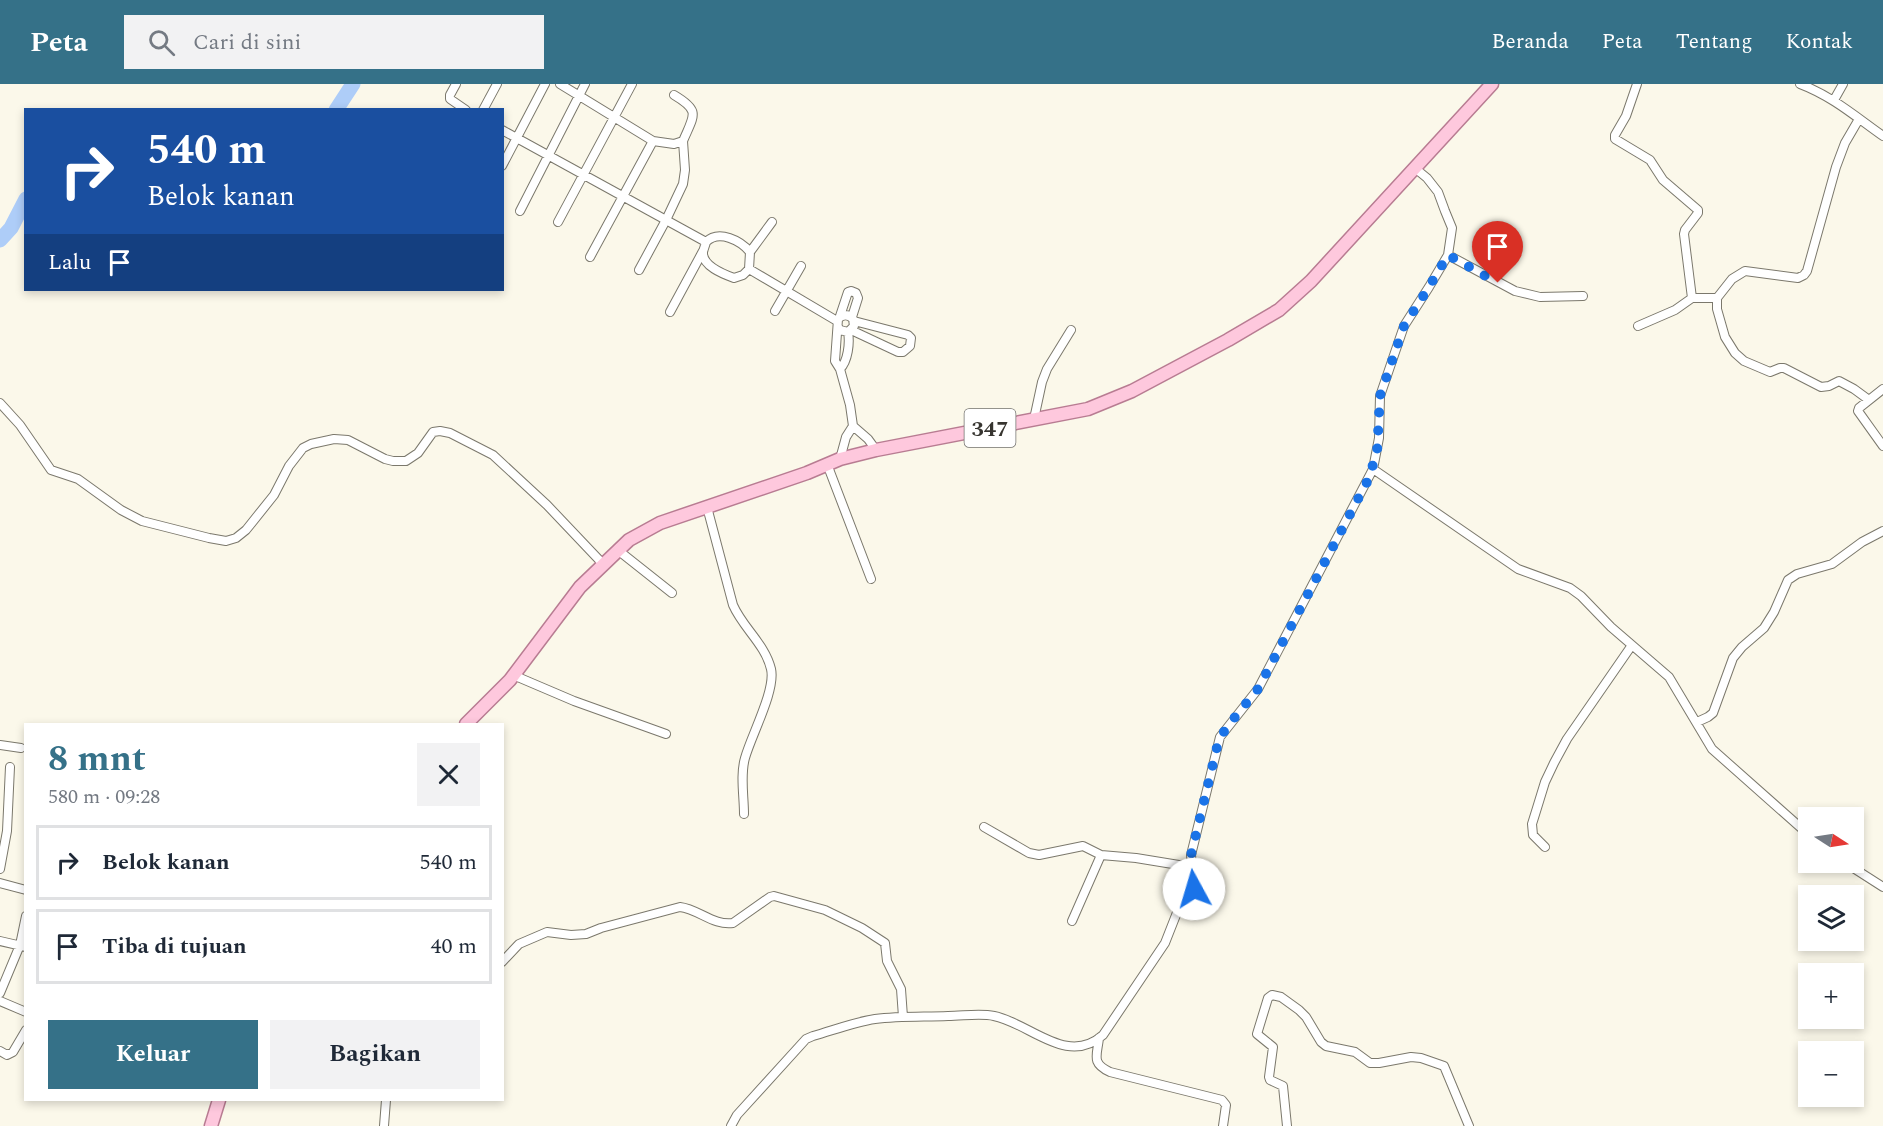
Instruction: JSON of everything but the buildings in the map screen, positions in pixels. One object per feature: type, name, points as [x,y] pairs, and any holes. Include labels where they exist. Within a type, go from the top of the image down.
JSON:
[{"type":"main road","name":"347","points":[[467,723],[513,675],[580,587],[629,540],[660,523],[840,459],[1088,409],[1132,391],[1279,310],[1311,280],[1492,84]]},
{"type":"main road","points":[[211,1126],[219,1101]]},
{"type":"street","points":[[456,84],[450,99],[463,108]]},
{"type":"street","points":[[484,108],[496,84]]},
{"type":"street","points":[[504,162],[545,84]]},
{"type":"street","points":[[560,84],[653,141],[674,144],[682,141]]},
{"type":"street","points":[[520,211],[585,84]]},
{"type":"street","points":[[558,222],[632,84]]},
{"type":"street","points":[[1637,84],[1626,116],[1615,137],[1650,160],[1663,180],[1698,210],[1684,234],[1692,298]]},
{"type":"street","points":[[1800,84],[1834,100],[1883,136]]},
{"type":"street","points":[[1834,100],[1843,84]]},
{"type":"street","points":[[639,270],[685,178],[682,141],[692,119],[693,109],[674,95]]},
{"type":"street","points":[[1859,119],[1845,142],[1807,271],[1798,278],[1745,271],[1731,279],[1717,298],[1717,309],[1725,337],[1735,353],[1744,361],[1770,372],[1780,368],[1784,369],[1821,387],[1839,381],[1854,388],[1869,400]]},
{"type":"street","points":[[504,131],[706,242]]},
{"type":"street","points":[[590,257],[653,141]]},
{"type":"street","points":[[731,1126],[737,1115],[807,1040],[813,1036],[872,1020],[903,1017],[994,1016],[1053,1042],[1084,1046],[1099,1038],[1165,943],[1178,910],[1191,894],[1194,883],[1191,855],[1220,737],[1258,689],[1373,469],[1379,438],[1380,396],[1404,326],[1448,255],[1452,228],[1438,192],[1416,168]]},
{"type":"street","points":[[703,251],[706,262],[729,277],[740,277],[749,269],[750,252],[772,222]]},
{"type":"street","points":[[670,312],[706,242],[715,236],[727,238],[740,243],[750,252]]},
{"type":"street","points":[[1448,255],[1515,291],[1540,297],[1583,296]]},
{"type":"street","points":[[775,311],[801,266]]},
{"type":"street","points":[[749,269],[838,322],[840,330],[850,331],[898,352],[905,351],[910,346],[911,338],[908,335],[853,319],[848,315],[838,322]]},
{"type":"street","points":[[840,369],[845,364],[858,298],[856,292],[851,291],[848,292],[838,322],[835,361],[840,369],[850,405],[853,426],[846,437],[840,459]]},
{"type":"street","points":[[1638,326],[1675,310],[1692,298],[1717,298]]},
{"type":"street","points":[[1034,419],[1047,369],[1071,330]]},
{"type":"street","points":[[1883,389],[1858,411],[1883,446]]},
{"type":"street","points":[[0,403],[20,425],[51,470],[78,479],[121,510],[142,521],[226,541],[236,538],[246,530],[274,495],[303,448],[334,439],[348,440],[385,459],[405,461],[418,453],[433,432],[444,431],[482,448],[500,460],[603,564]]},
{"type":"street","points":[[853,426],[868,439],[876,450]]},
{"type":"street","points":[[827,465],[871,579]]},
{"type":"street","points":[[1373,469],[1518,569],[1535,577],[1564,585],[1576,592],[1611,627],[1669,677],[1712,749],[1798,825]]},
{"type":"street","points":[[707,507],[733,605],[738,616],[764,650],[771,671],[770,687],[744,765],[744,814]]},
{"type":"street","points":[[1697,722],[1713,713],[1733,658],[1764,628],[1788,580],[1797,574],[1832,564],[1862,542],[1883,531]]},
{"type":"street","points":[[619,550],[672,593]]},
{"type":"street","points":[[1545,847],[1533,835],[1532,824],[1545,782],[1567,739],[1632,645]]},
{"type":"street","points":[[513,675],[584,705],[666,734]]},
{"type":"street","points":[[0,745],[21,748]]},
{"type":"street","points":[[0,869],[9,811],[10,767]]},
{"type":"street","points":[[0,808],[9,811]]},
{"type":"street","points":[[984,827],[1029,853],[1044,855],[1083,846],[1101,855],[1191,867]]},
{"type":"street","points":[[1072,921],[1101,855]]},
{"type":"street","points":[[1861,873],[1881,886],[1883,875]]},
{"type":"street","points":[[0,883],[24,889]]},
{"type":"street","points":[[504,960],[519,944],[547,932],[586,934],[680,908],[693,910],[726,924],[774,896],[825,910],[862,928],[885,943],[887,961],[901,989],[903,1017]]},
{"type":"street","points":[[0,941],[23,946],[0,993]]},
{"type":"street","points":[[1287,1126],[1284,1088],[1270,1080],[1269,1077],[1273,1047],[1257,1034],[1268,999],[1272,996],[1281,998],[1299,1010],[1326,1046],[1355,1052],[1370,1063],[1379,1064],[1411,1057],[1444,1066],[1469,1126]]},
{"type":"street","points":[[0,1001],[24,1011]]},
{"type":"street","points":[[0,1051],[7,1055],[13,1052],[24,1033]]},
{"type":"street","points":[[1099,1038],[1097,1061],[1099,1066],[1110,1072],[1222,1100],[1226,1105],[1223,1126]]},
{"type":"street","points":[[384,1126],[386,1101]]},
{"type":"waterway","points":[[337,108],[353,84]]},
{"type":"waterway","points":[[0,240],[11,228],[24,203]]},
{"type":"route","points":[[1194,889],[1191,855],[1222,732],[1258,689],[1373,469],[1379,438],[1380,396],[1407,320],[1448,255],[1498,283]]}]
